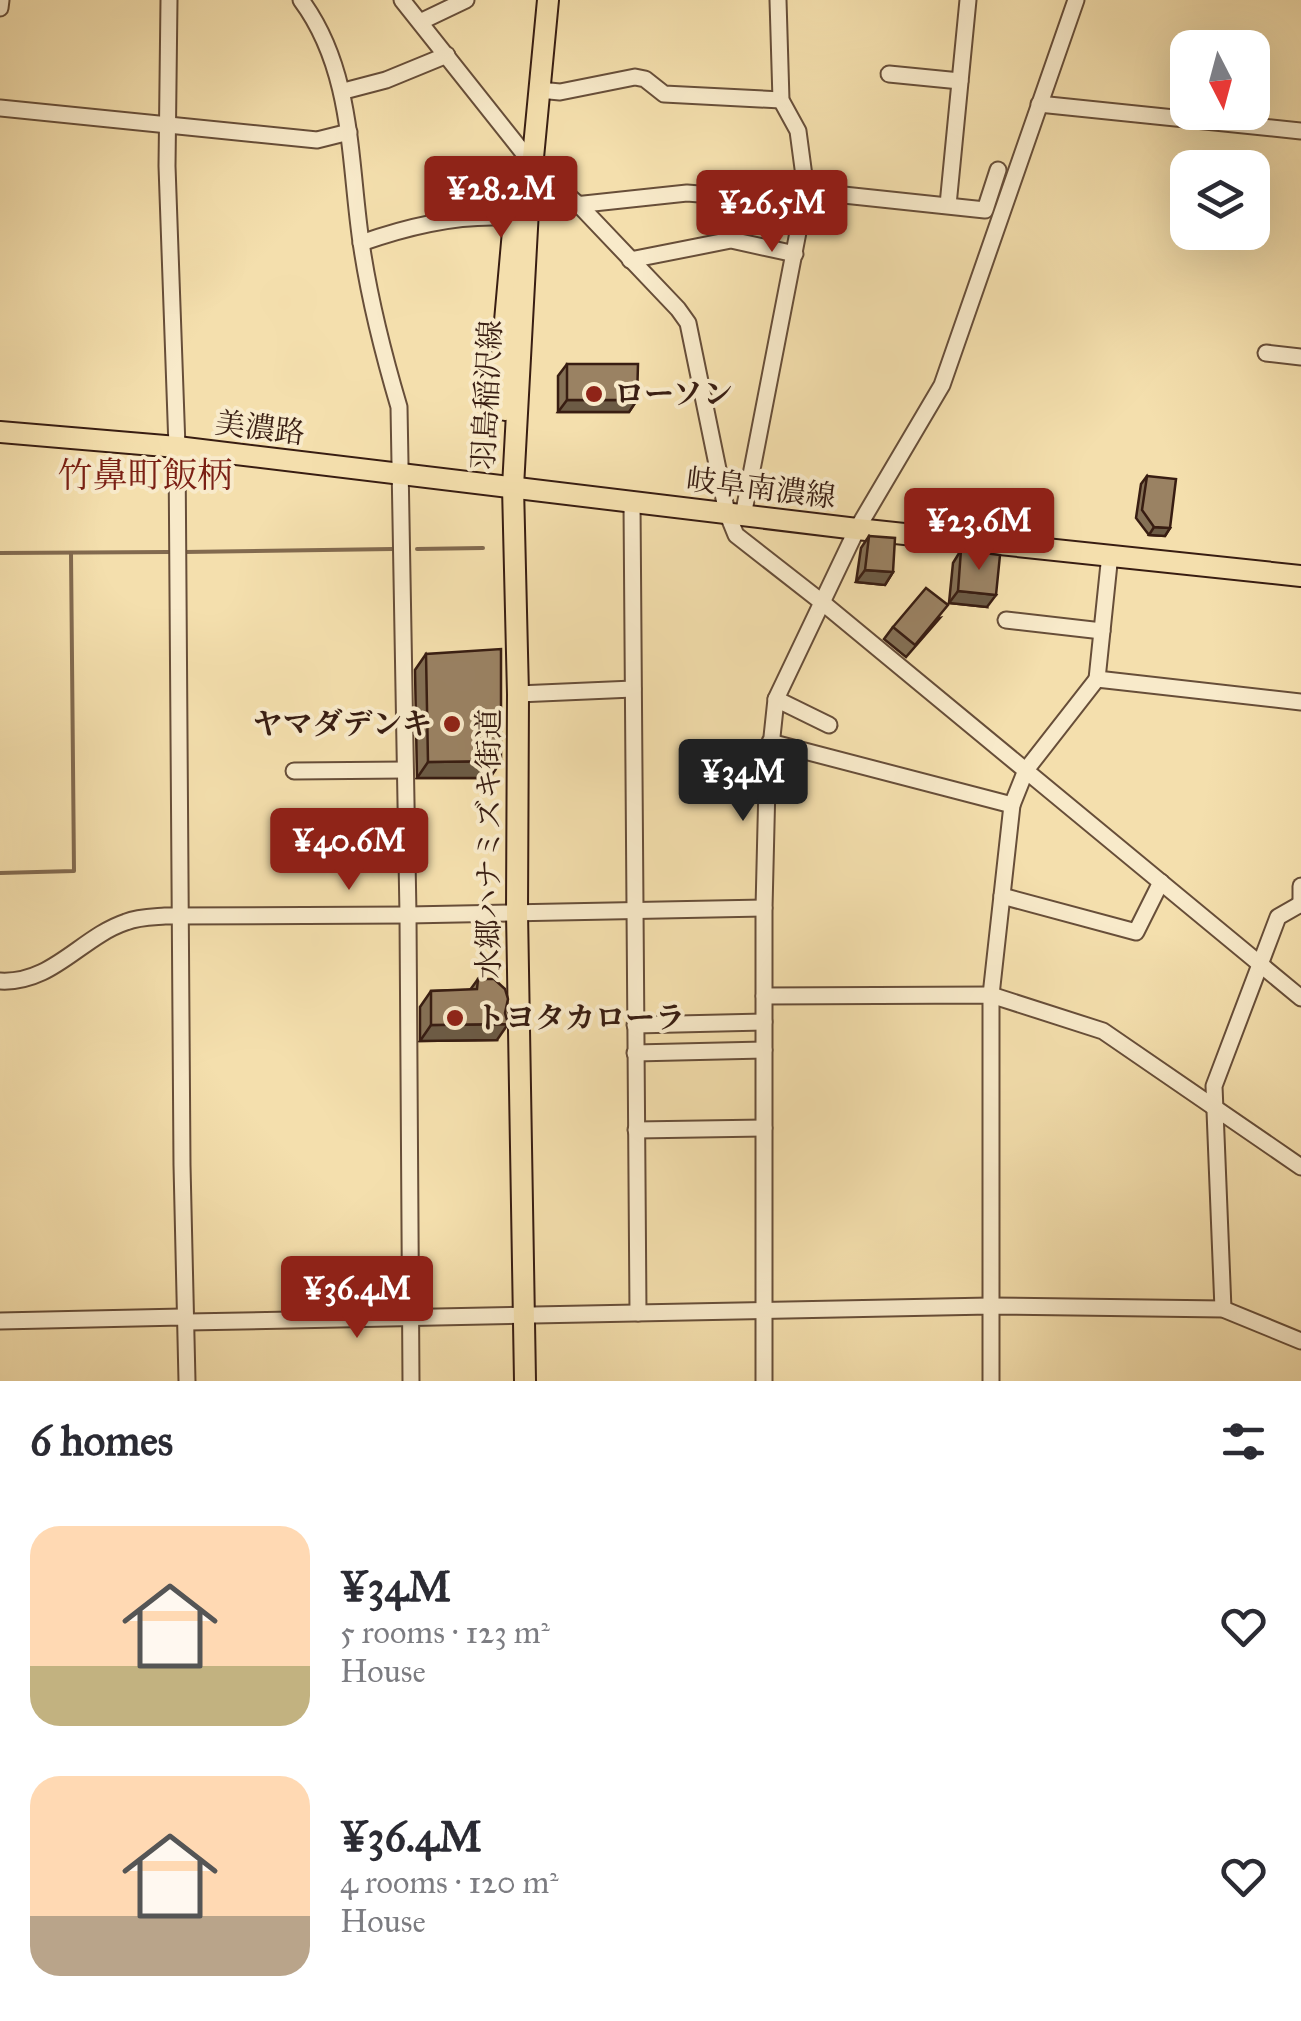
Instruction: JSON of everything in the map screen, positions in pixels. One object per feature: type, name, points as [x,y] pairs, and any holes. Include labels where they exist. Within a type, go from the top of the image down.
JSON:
[{"type":"main road","name":"羽島稲沢線","points":[[512,487],[522,214],[537,0]]},
{"type":"main road","name":"羽島稲沢線","points":[[527,157],[540,90],[548,0]]},
{"type":"main road","name":"美濃路","points":[[0,432],[178,447],[512,487]]},
{"type":"main road","name":"岐阜南濃線","points":[[512,487],[857,529],[1301,576]]},
{"type":"main road","name":"水郷ハナミズキ街道","points":[[512,487],[526,1381]]},
{"type":"street","points":[[0,8],[1,0]]},
{"type":"street","points":[[169,0],[168,124],[178,447],[187,1381]]},
{"type":"street","points":[[300,0],[315,18],[344,91],[361,244],[399,406],[412,1381]]},
{"type":"street","points":[[402,0],[527,157],[582,206],[688,323],[736,514]]},
{"type":"street","points":[[422,21],[466,0]]},
{"type":"street","points":[[778,0],[781,100],[798,130],[806,191],[736,514],[736,535],[1301,998]]},
{"type":"street","points":[[948,205],[968,0]]},
{"type":"street","points":[[764,1381],[764,908],[770,742],[776,699],[857,529],[942,385],[1076,0]]},
{"type":"street","points":[[344,91],[386,80],[447,56]]},
{"type":"street","points":[[888,74],[960,81]]},
{"type":"street","points":[[540,90],[560,92],[636,77],[664,94],[781,100]]},
{"type":"street","points":[[1039,104],[1301,131]]},
{"type":"street","points":[[0,108],[317,140],[349,132]]},
{"type":"street","points":[[361,244],[409,226],[687,193],[750,198],[806,191],[984,210],[998,170]]},
{"type":"street","points":[[630,260],[730,240],[795,254]]},
{"type":"street","points":[[1266,353],[1301,357]]},
{"type":"street","points":[[632,503],[638,1313]]},
{"type":"street","points":[[991,1381],[990,995],[1012,805],[1026,770],[1097,679],[1110,554]]},
{"type":"street","points":[[1006,620],[1102,631]]},
{"type":"street","points":[[1097,679],[1301,702]]},
{"type":"street","points":[[518,694],[633,689]]},
{"type":"street","points":[[776,699],[829,724]]},
{"type":"street","points":[[770,742],[1012,805]]},
{"type":"street","points":[[294,771],[405,770]]},
{"type":"street","points":[[1002,896],[1136,932],[1161,882]]},
{"type":"street","points":[[1223,1309],[1214,1086],[1278,918],[1300,905],[1301,886]]},
{"type":"street","points":[[0,980],[35,976],[52,969],[87,942],[127,921],[165,916],[764,908]]},
{"type":"street","points":[[764,996],[990,995],[1103,1031],[1301,1167]]},
{"type":"street","points":[[635,1025],[764,1022]]},
{"type":"street","points":[[636,1053],[764,1050]]},
{"type":"street","points":[[636,1130],[764,1128]]},
{"type":"street","points":[[0,1321],[182,1318],[188,1322],[990,1306],[1223,1309],[1301,1341]]},
{"type":"building","points":[[567,364],[638,364],[637,400],[567,400]]},
{"type":"building","points":[[1147,476],[1176,479],[1170,528],[1154,527],[1142,510]]},
{"type":"building","points":[[869,536],[895,538],[893,572],[865,570]]},
{"type":"building","points":[[961,550],[1000,555],[996,595],[958,591]]},
{"type":"building","points":[[926,588],[948,605],[915,645],[893,627]]},
{"type":"building","name":"ヤマダデンキ","points":[[501,649],[501,761],[428,762],[426,654]]},
{"type":"building","points":[[478,979],[494,979],[505,989],[508,1024],[431,1025],[431,991],[477,989]]},
{"type":"waterway","points":[[417,549],[483,548]]},
{"type":"waterway","points":[[184,552],[393,549]]},
{"type":"waterway","points":[[0,553],[169,552]]},
{"type":"waterway","points":[[0,873],[74,871],[71,553]]},
{"type":"place","name":"ローソン","points":[[594,394]]},
{"type":"place","name":"ヤマダデンキ","points":[[452,724]]},
{"type":"place","name":"トヨタカローラ","points":[[455,1018]]},
{"type":"district","name":"竹鼻町飯柄","points":[[145,475]]}]
